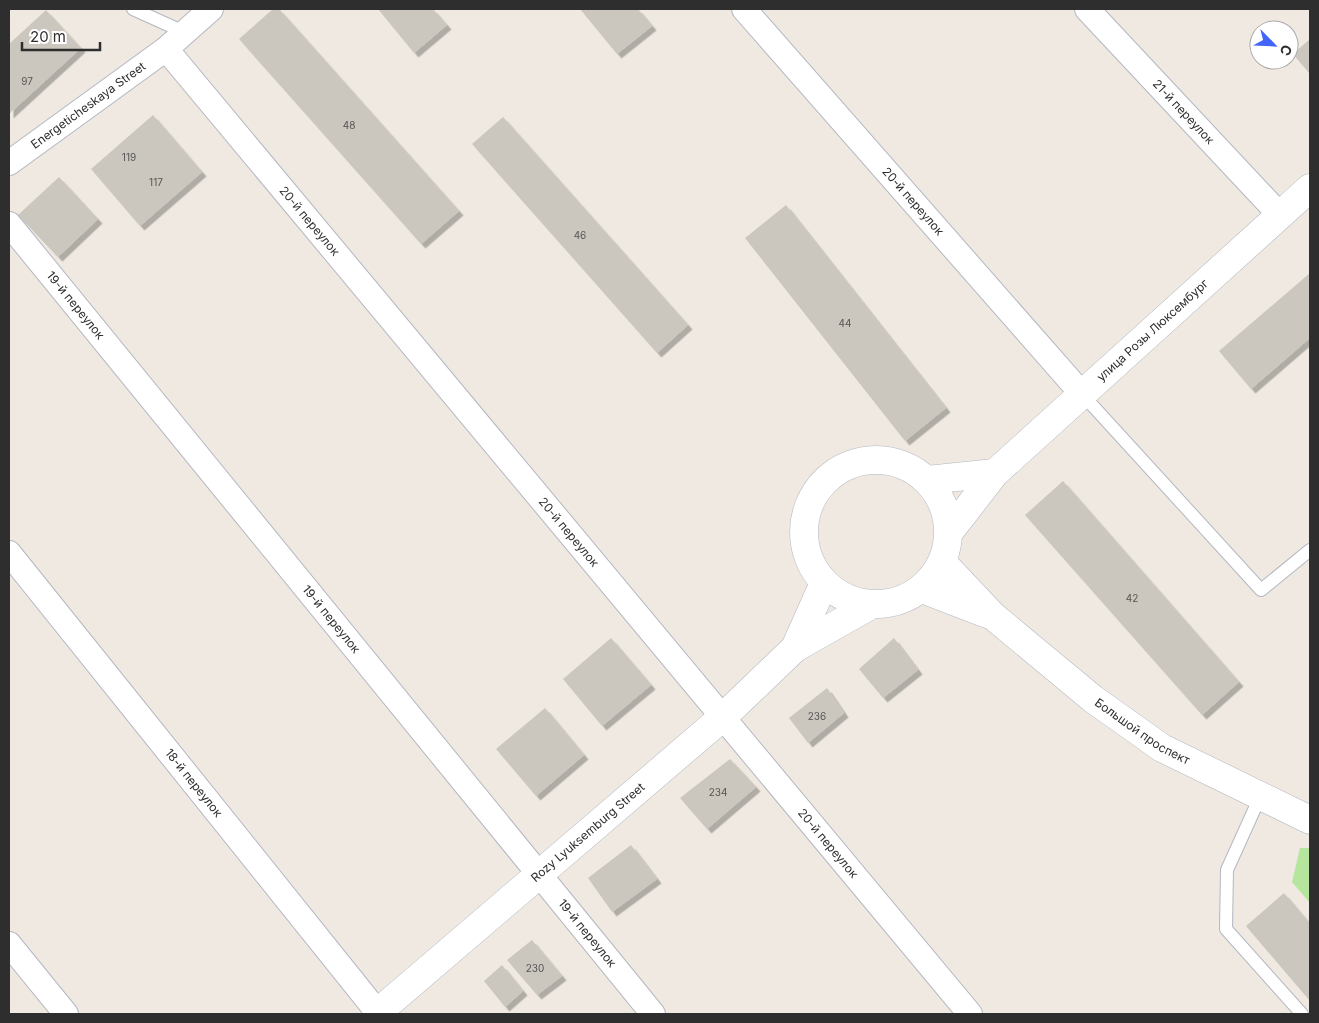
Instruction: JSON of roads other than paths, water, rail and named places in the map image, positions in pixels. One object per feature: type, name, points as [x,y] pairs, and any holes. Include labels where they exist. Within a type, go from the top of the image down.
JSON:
[{"type":"street","name":"Energeticheskaya Street","points":[[9,163],[166,49],[211,9]]},
{"type":"street","name":"20-й переулок","points":[[744,9],[1082,394]]},
{"type":"street","name":"21-й переулок","points":[[1087,9],[1280,215]]},
{"type":"street","name":"20-й переулок","points":[[166,49],[724,716],[970,1014]]},
{"type":"street","name":"улица Розы Люксембург","points":[[950,531],[995,474],[1310,188]]},
{"type":"street","name":"19-й переулок","points":[[9,224],[653,1014]]},
{"type":"street","name":"улица Розы Люксембург","points":[[873,459],[889,461],[913,469],[927,480],[943,503],[950,531],[943,564],[922,589],[891,604],[871,605],[852,601],[824,583],[808,557],[804,539],[805,518],[814,495],[835,473],[852,464],[873,459]]},
{"type":"street","points":[[927,480],[995,474]]},
{"type":"street","name":"18-й переулок","points":[[9,553],[378,1014]]},
{"type":"street","name":"Большой проспект","points":[[943,564],[993,616],[1092,699],[1162,748],[1310,820]]},
{"type":"street","points":[[795,648],[824,583]]},
{"type":"street","name":"Большой проспект","points":[[922,589],[993,616]]},
{"type":"street","name":"улица Розы Люксембург","points":[[795,648],[871,605]]},
{"type":"street","name":"Rozy Lyuksemburg Street","points":[[378,1014],[724,716],[795,648]]},
{"type":"street","points":[[9,944],[66,1014]]},
{"type":"lane","points":[[133,9],[184,32]]},
{"type":"lane","points":[[1082,394],[1261,590],[1310,550]]},
{"type":"lane","points":[[1260,797],[1227,870],[1226,929],[1302,1014]]}]
